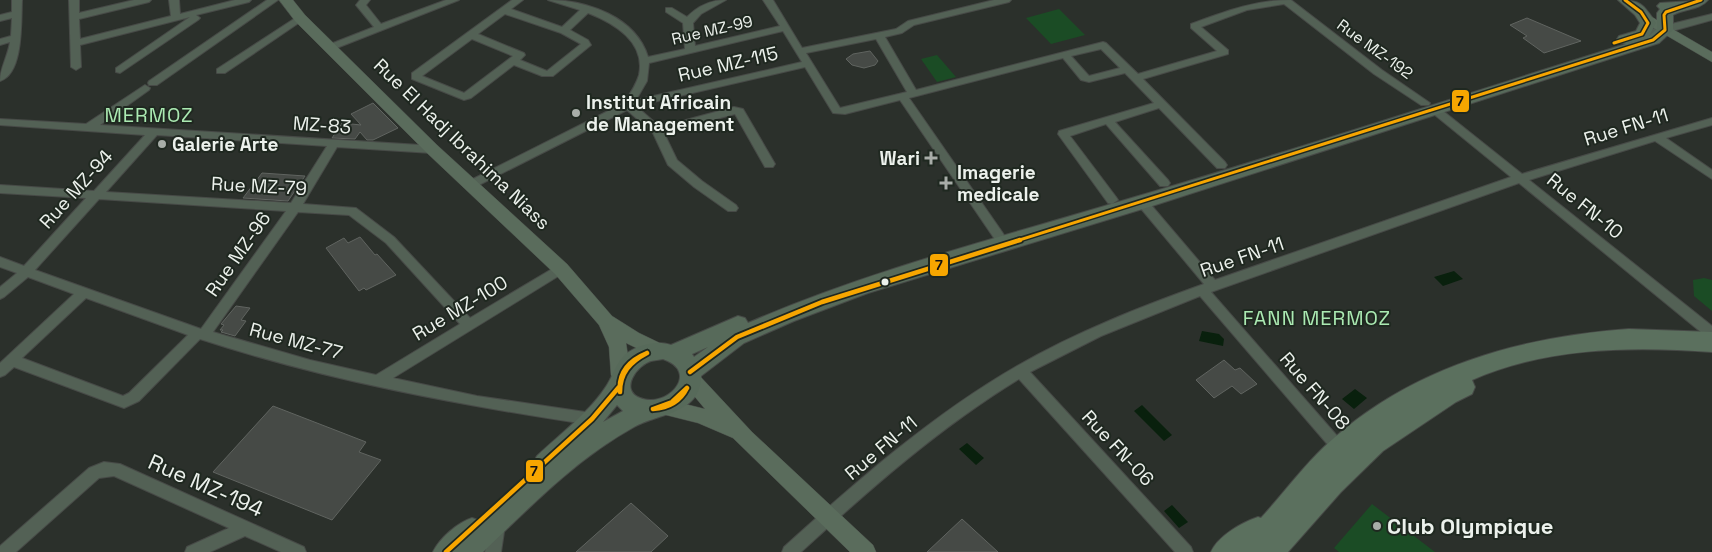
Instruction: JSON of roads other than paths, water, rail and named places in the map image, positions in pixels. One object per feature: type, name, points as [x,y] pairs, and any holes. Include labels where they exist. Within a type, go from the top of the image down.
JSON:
[{"type":"highway","points":[[1248,552],[1340,449],[1389,411],[1463,371],[1503,358],[1550,347],[1596,341],[1630,339],[1712,342]]},
{"type":"highway","points":[[1270,552],[1332,483],[1374,443],[1458,389],[1493,375],[1540,362],[1602,352],[1663,349],[1712,352]]},
{"type":"highway","points":[[1284,552],[1323,510],[1331,494],[1332,483]]},
{"type":"highway","points":[[1225,552],[1281,516]]},
{"type":"main road","points":[[465,552],[550,474],[592,441],[622,423],[680,399],[685,393],[690,376],[723,345],[737,337],[822,302],[1049,229],[1142,202],[1429,106],[1644,26],[1625,0]]},
{"type":"main road","points":[[1633,0],[1658,5],[1677,6],[1692,4],[1701,0]]},
{"type":"main road","points":[[446,552],[592,419],[632,361],[649,352],[666,352],[806,298],[998,234],[1112,200],[1365,119],[1429,106],[1653,40],[1665,30],[1664,13],[1677,6]]},
{"type":"main road","points":[[666,352],[684,360],[690,376]]},
{"type":"main road","points":[[620,381],[625,401],[631,406],[657,409]]},
{"type":"street","points":[[0,78],[9,69],[16,38],[17,0]]},
{"type":"street","points":[[74,0],[76,67]]},
{"type":"street","points":[[76,17],[146,0]]},
{"type":"street","points":[[174,0],[176,19]]},
{"type":"street","points":[[76,43],[176,19],[228,2],[246,0]]},
{"type":"street","points":[[89,127],[272,0]]},
{"type":"street","points":[[331,46],[379,28],[433,3],[454,0]]},
{"type":"street","points":[[470,35],[520,54],[470,95],[464,97],[417,78],[416,75],[470,35],[504,10],[518,0]]},
{"type":"street","points":[[553,0],[587,10],[619,23],[631,33],[638,42],[645,61],[643,80],[628,105],[658,131],[672,162],[698,184],[732,208]]},
{"type":"street","points":[[690,50],[688,22],[698,12],[721,0]]},
{"type":"street","points":[[768,0],[806,64],[837,111],[845,111],[1103,45],[1221,165]]},
{"type":"street","points":[[800,51],[898,31],[911,23],[1006,0]]},
{"type":"street","points":[[1236,0],[1245,8]]},
{"type":"street","points":[[1136,78],[1224,52],[1194,26],[1245,8],[1285,0]]},
{"type":"street","name":"Rue MZ-192","points":[[1285,0],[1378,72],[1429,106]]},
{"type":"street","name":"Rue El Hadj Ibrahima Niass","points":[[291,1],[300,18],[331,46],[432,149],[561,269],[606,321]]},
{"type":"street","points":[[363,3],[379,28]]},
{"type":"street","points":[[504,10],[564,32],[585,42],[586,45],[549,74],[513,61]]},
{"type":"street","points":[[564,32],[587,10]]},
{"type":"street","points":[[669,10],[688,22]]},
{"type":"street","points":[[120,70],[205,11]]},
{"type":"street","points":[[0,18],[16,14]]},
{"type":"street","points":[[221,71],[300,18]]},
{"type":"street","points":[[1665,30],[1712,18]]},
{"type":"street","points":[[1644,26],[1665,30],[1712,58]]},
{"type":"street","name":"Rue MZ-99","points":[[645,61],[785,28]]},
{"type":"street","points":[[879,35],[908,95],[998,234]]},
{"type":"street","points":[[0,42],[16,38]]},
{"type":"street","points":[[1065,55],[1089,79],[1127,69]]},
{"type":"street","name":"Rue MZ-115","points":[[471,185],[628,105],[806,64]]},
{"type":"street","points":[[1112,200],[1063,135],[1064,132],[1161,104]]},
{"type":"street","name":"Rue FN-10","points":[[1429,106],[1712,333]]},
{"type":"street","points":[[658,131],[734,110],[739,111],[769,164]]},
{"type":"street","points":[[1107,119],[1164,183]]},
{"type":"street","name":"Rue FN-11","points":[[790,552],[828,517],[933,428],[1020,371],[1062,348],[1132,317],[1520,179],[1712,121]]},
{"type":"street","name":"MZ-83","points":[[0,122],[432,149]]},
{"type":"street","name":"Rue MZ-94","points":[[0,294],[26,272],[154,132]]},
{"type":"street","points":[[1657,137],[1712,175]]},
{"type":"street","name":"Rue MZ-96","points":[[11,360],[124,402],[134,397],[201,334],[295,207],[334,143]]},
{"type":"street","name":"Rue MZ-79","points":[[0,189],[352,211],[390,240],[468,325]]},
{"type":"street","name":"Rue FN-08","points":[[1142,202],[1208,289],[1340,449]]},
{"type":"street","name":"Rue MZ-77","points":[[0,262],[201,334],[310,366],[477,402],[592,419]]},
{"type":"street","name":"Rue MZ-100","points":[[379,380],[561,269]]},
{"type":"street","points":[[0,371],[83,293]]},
{"type":"street","points":[[606,321],[632,338],[666,352]]},
{"type":"street","points":[[606,321],[618,347],[620,381]]},
{"type":"street","name":"Rue FN-06","points":[[1020,371],[1186,552]]},
{"type":"street","points":[[690,376],[745,438],[866,552]]},
{"type":"street","points":[[657,409],[695,412],[715,419],[745,438]]},
{"type":"street","name":"Rue MZ-194","points":[[6,552],[94,473],[104,469],[115,469],[298,552]]},
{"type":"street","points":[[493,552],[498,522]]},
{"type":"street","points":[[193,552],[245,528]]},
{"type":"place","name":"Institut Africain de Management","points":[[576,113]]},
{"type":"place","name":"Galerie Arte","points":[[162,144]]},
{"type":"place","name":"Wari","points":[[931,158]]},
{"type":"place","name":"Imagerie medicale","points":[[946,183]]},
{"type":"place","name":"Club Olympique","points":[[1377,526]]},
{"type":"district","name":"MERMOZ","points":[[149,115]]},
{"type":"district","name":"FANN MERMOZ","points":[[1317,318]]}]
